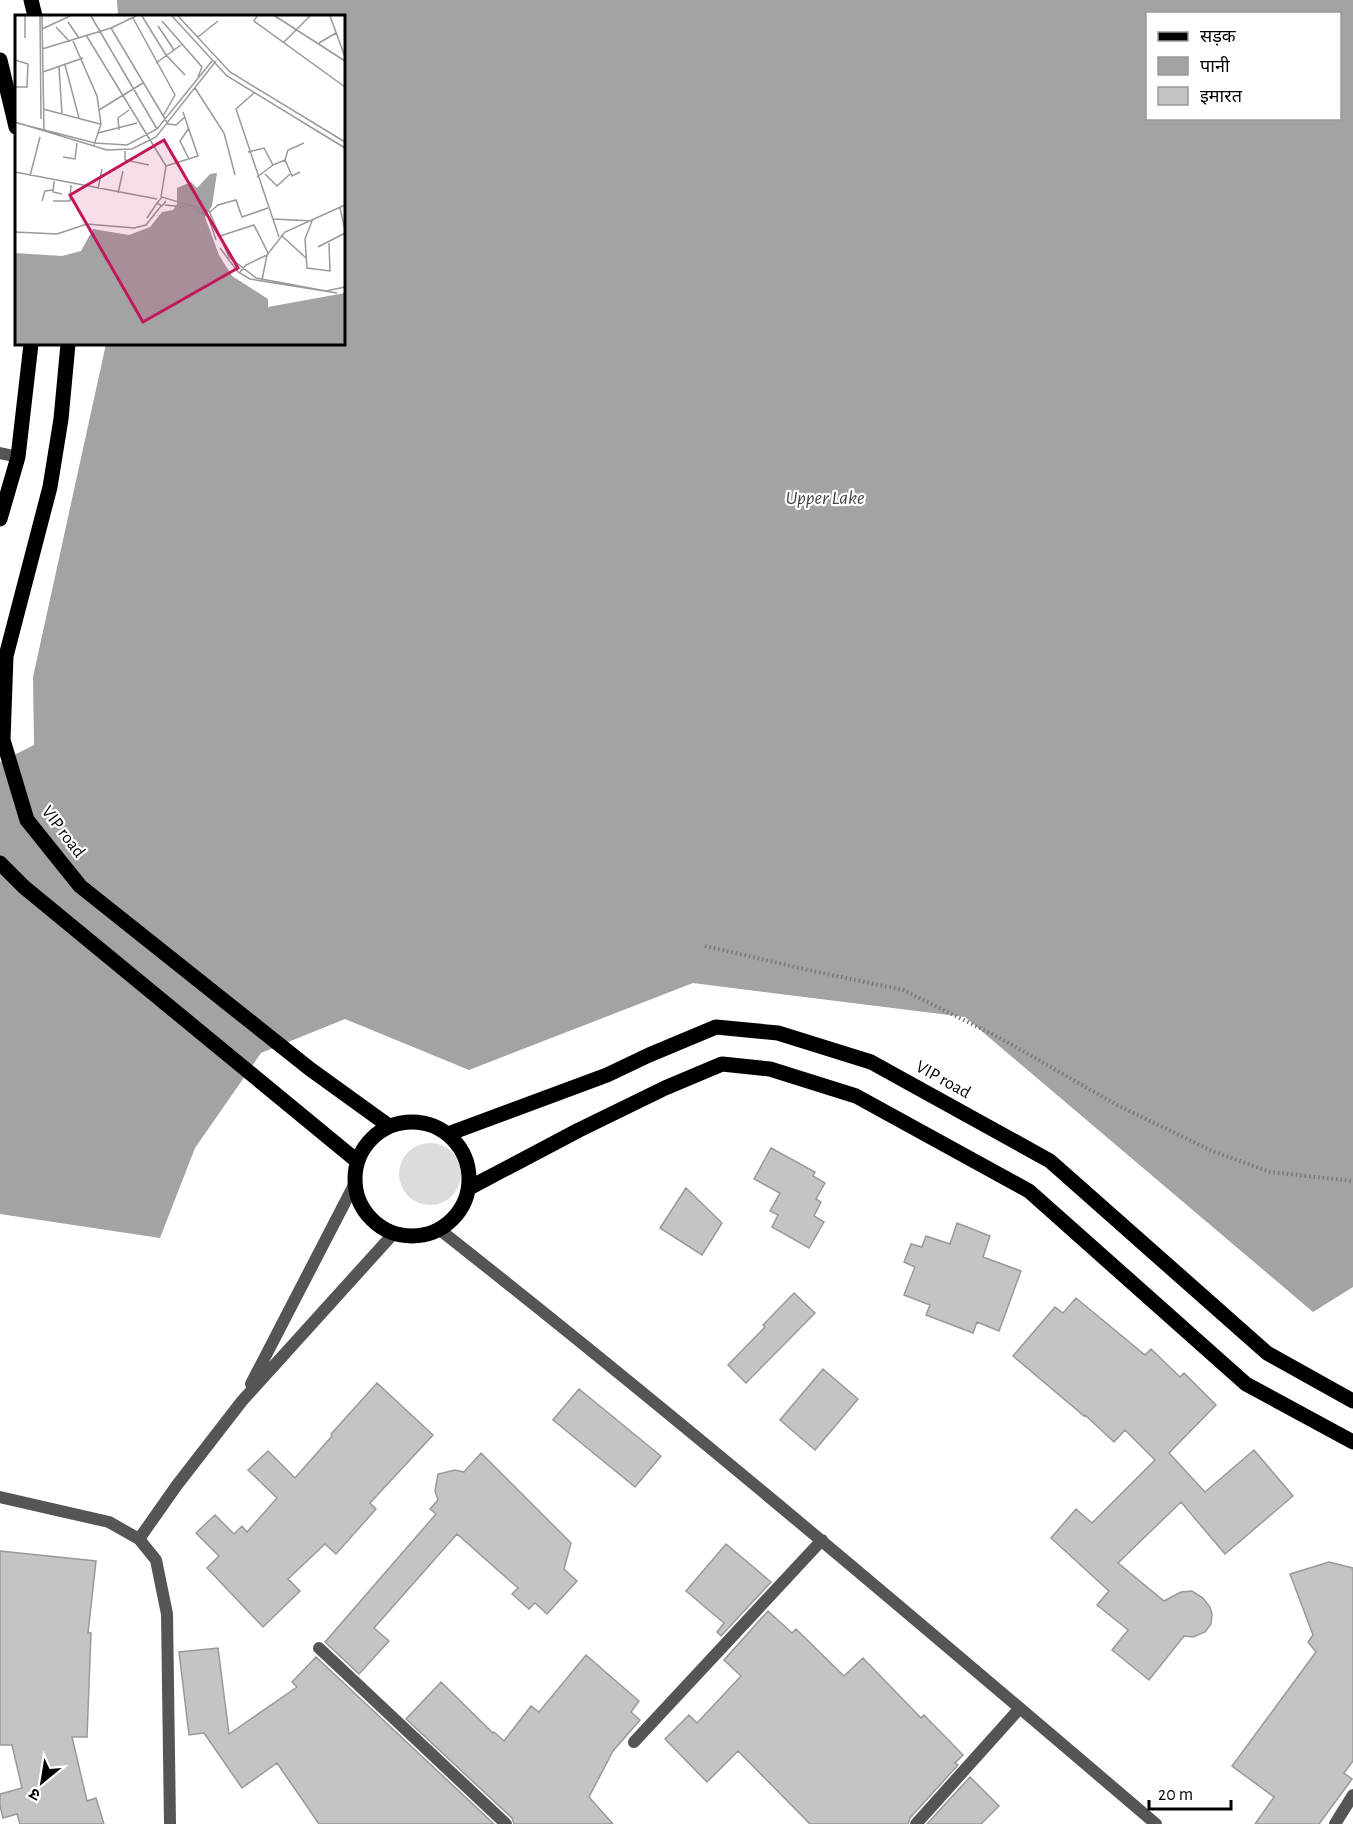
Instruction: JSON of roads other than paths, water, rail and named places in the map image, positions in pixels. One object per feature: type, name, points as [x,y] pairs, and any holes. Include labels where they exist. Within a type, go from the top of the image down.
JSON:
[{"type":"main road","points":[[31,0],[35,15]]},
{"type":"main road","points":[[0,60],[15,123]]},
{"type":"main road","points":[[0,519],[18,457],[31,345]]},
{"type":"main road","name":"VIP road","points":[[68,345],[61,419],[50,487],[6,656],[3,740],[27,820],[80,886],[310,1069],[389,1126]]},
{"type":"main road","points":[[0,862],[24,887],[357,1161]]},
{"type":"main road","name":"VIP road","points":[[447,1134],[607,1075],[716,1027],[778,1033],[871,1062],[1050,1161],[1267,1353],[1353,1401]]},
{"type":"main road","points":[[469,1188],[579,1130],[665,1088],[722,1064],[770,1069],[856,1096],[1029,1191],[1246,1384],[1353,1442]]},
{"type":"main road","points":[[409,1121],[429,1124],[447,1134],[466,1158],[469,1188],[460,1212],[440,1230],[409,1237],[394,1233],[379,1226],[362,1209],[354,1185],[357,1161],[369,1140],[389,1126],[409,1121]]},
{"type":"street","points":[[0,453],[18,457]]},
{"type":"street","points":[[242,1401],[309,1276],[354,1185]]},
{"type":"street","points":[[440,1230],[566,1329],[822,1540],[1156,1824]]},
{"type":"street","points":[[139,1539],[177,1485],[242,1401],[394,1233]]},
{"type":"street","points":[[0,1497],[109,1522],[139,1539],[156,1560],[167,1614],[170,1824]]},
{"type":"street","points":[[634,1742],[822,1540]]},
{"type":"street","points":[[319,1648],[506,1824]]},
{"type":"street","points":[[916,1824],[1020,1708]]},
{"type":"street","points":[[1335,1824],[1353,1795]]},
{"type":"water","name":"Upper Lake","points":[[117,0],[1353,0],[1353,1287],[1313,1312],[965,1017],[693,983],[469,1070],[345,1019],[261,1053],[195,1148],[160,1238],[0,1214],[0,762],[34,745],[33,677],[106,345],[345,345],[345,15],[118,15]]}]
